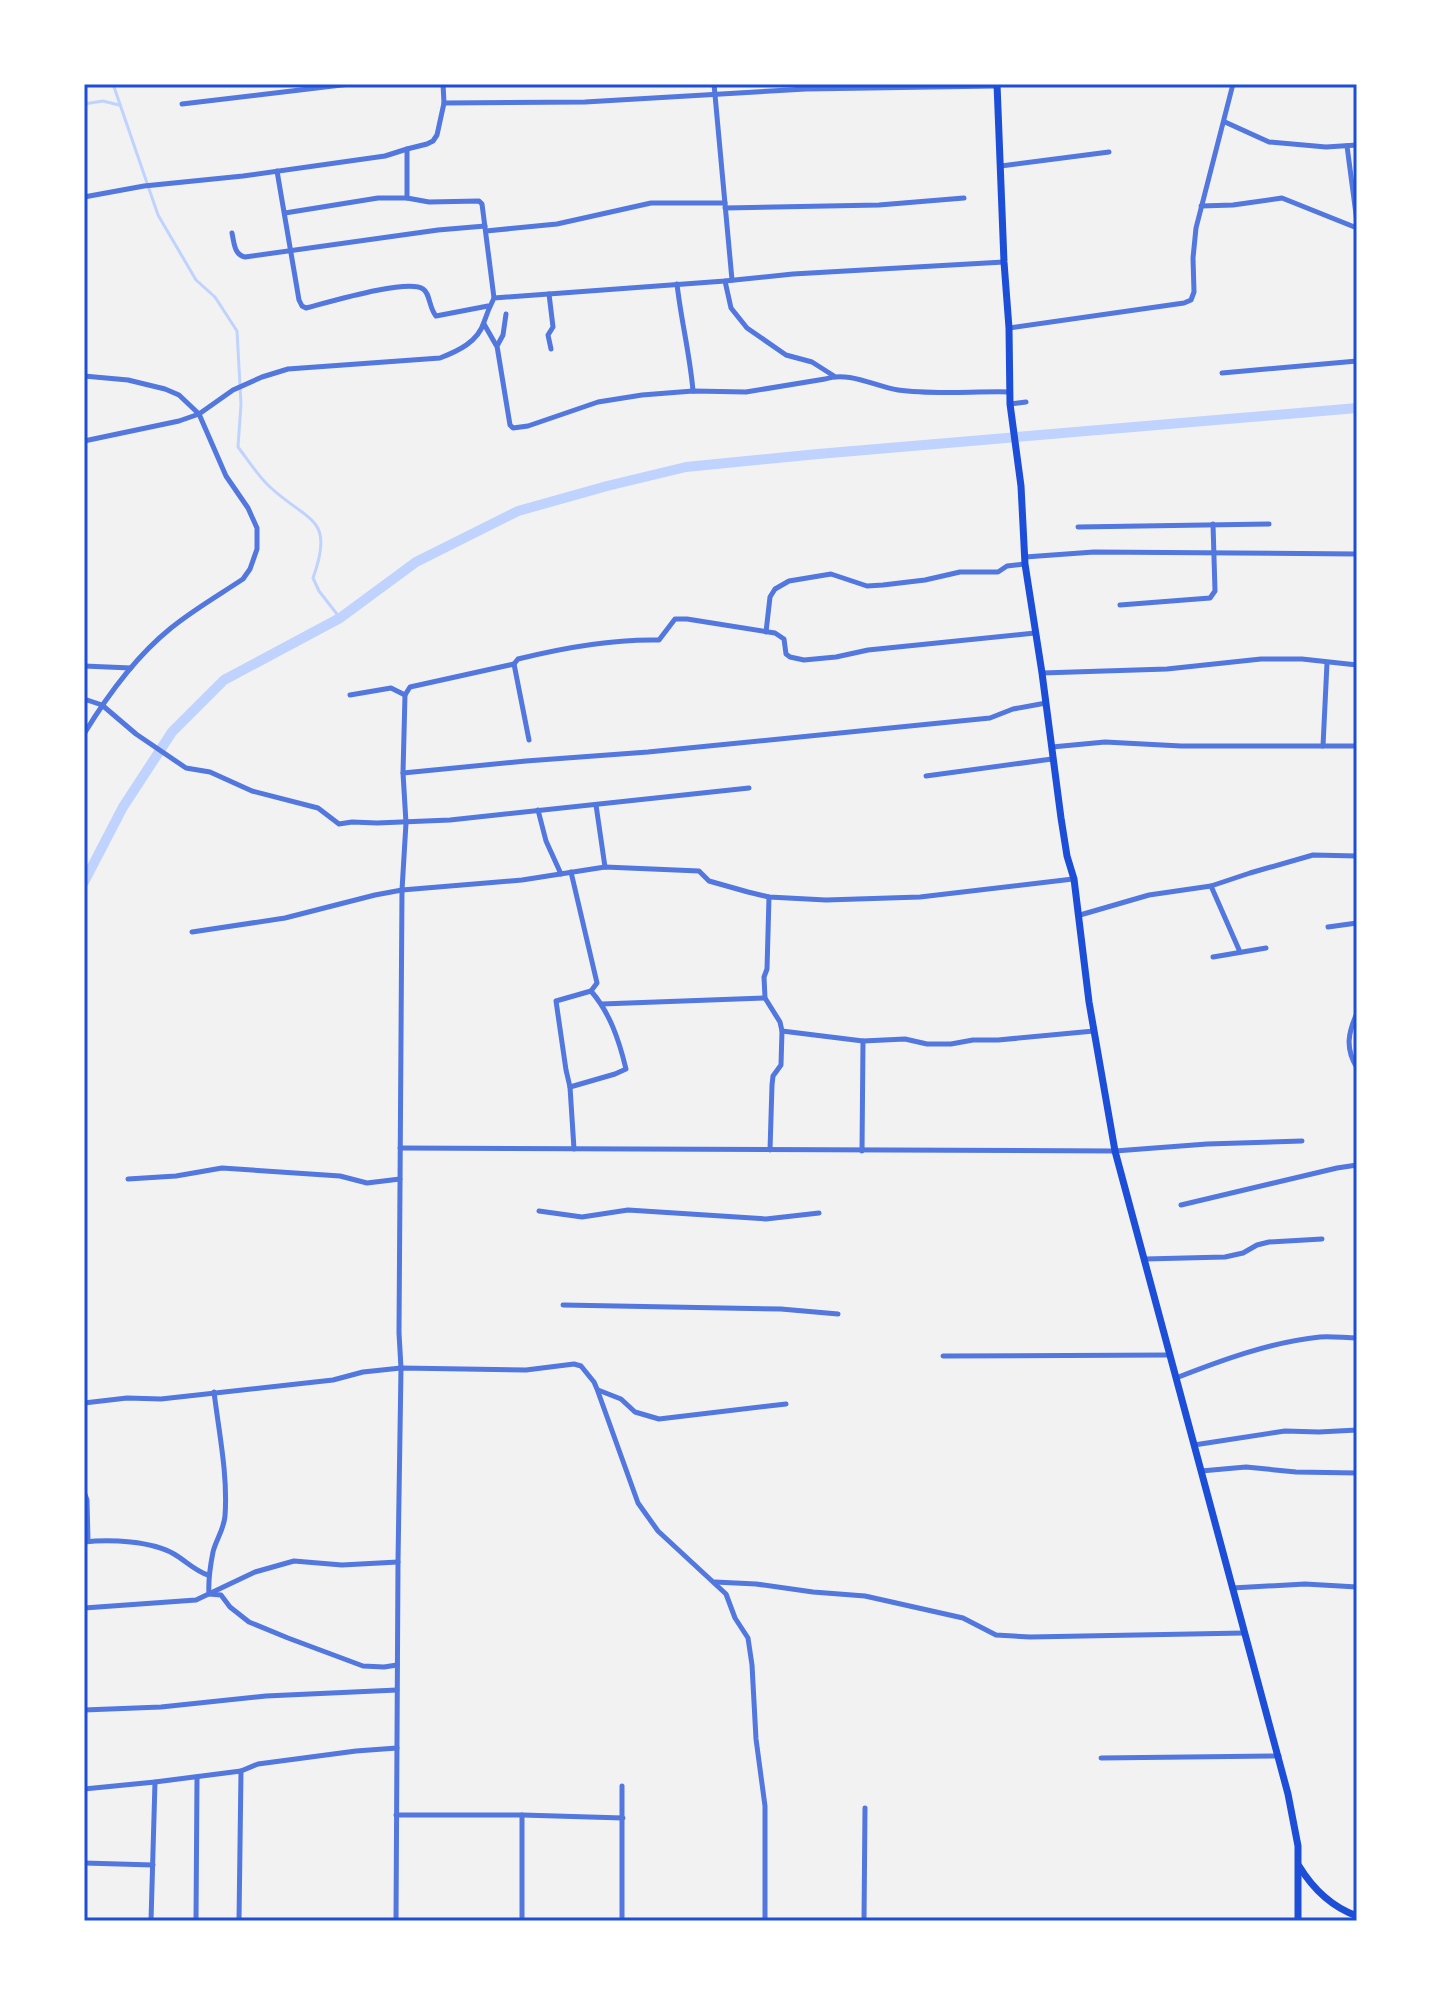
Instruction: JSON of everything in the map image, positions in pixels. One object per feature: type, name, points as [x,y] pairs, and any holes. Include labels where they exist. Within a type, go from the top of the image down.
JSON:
[{"type":"main road","points":[[997,85],[1010,404],[1021,486],[1025,561],[1067,856],[1080,915],[1094,1031],[1115,1151],[1279,1756],[1296,1831],[1298,1921]]},
{"type":"main road","points":[[1298,1864],[1325,1898],[1357,1916]]},
{"type":"street","points":[[182,104],[350,84]]},
{"type":"street","points":[[84,197],[144,186],[385,156],[427,144],[437,135],[444,103],[443,84]]},
{"type":"street","points":[[714,84],[731,308],[747,328],[786,355],[812,362],[834,376]]},
{"type":"street","points":[[1009,328],[1191,300],[1195,275],[1193,258],[1201,206],[1233,84]]},
{"type":"street","points":[[444,103],[585,102],[806,89],[997,85]]},
{"type":"street","points":[[1225,122],[1269,142],[1326,147],[1357,145]]},
{"type":"street","points":[[1347,146],[1357,222]]},
{"type":"street","points":[[407,149],[407,198]]},
{"type":"street","points":[[1001,166],[1109,152]]},
{"type":"street","points":[[277,171],[302,306],[306,308],[378,290],[415,286],[426,291],[436,316],[489,306]]},
{"type":"street","points":[[84,441],[199,414],[233,390],[288,369],[440,358],[460,350],[484,324],[485,314],[494,298],[486,228],[479,201],[429,202],[378,198],[285,213]]},
{"type":"street","points":[[232,233],[236,251],[242,257],[438,230],[557,224],[651,203],[879,205],[964,198]]},
{"type":"street","points":[[1201,206],[1282,198],[1357,228]]},
{"type":"street","points":[[494,298],[793,274],[1004,262]]},
{"type":"street","points":[[677,284],[691,360],[693,391]]},
{"type":"street","points":[[549,294],[553,327],[548,335],[551,349]]},
{"type":"street","points":[[497,346],[503,335],[506,314]]},
{"type":"street","points":[[484,324],[497,346],[513,428],[528,426],[598,402],[693,391],[746,392],[834,376],[898,390],[1011,392]]},
{"type":"street","points":[[1222,373],[1357,361]]},
{"type":"street","points":[[84,376],[128,380],[179,395],[199,414],[226,476],[248,508],[257,528],[257,549],[243,579],[170,629],[131,668],[84,734]]},
{"type":"street","points":[[1010,404],[1026,402]]},
{"type":"street","points":[[1120,605],[1210,598],[1215,591],[1213,524]]},
{"type":"street","points":[[1078,527],[1269,524]]},
{"type":"street","points":[[766,632],[770,597],[775,589],[789,581],[831,574],[867,586],[925,580],[960,572],[998,572],[1025,561],[1094,552],[1357,554]]},
{"type":"street","points":[[396,1921],[405,695],[410,687],[514,664],[518,659],[557,650],[659,640],[675,619],[781,635],[786,644],[786,654],[804,660],[868,650],[1035,633]]},
{"type":"street","points":[[1042,673],[1167,669],[1261,659],[1302,659],[1357,665]]},
{"type":"street","points":[[1323,746],[1327,663]]},
{"type":"street","points":[[514,664],[529,740]]},
{"type":"street","points":[[84,666],[131,668]]},
{"type":"street","points":[[350,695],[391,688],[405,695]]},
{"type":"street","points":[[84,699],[102,705],[136,734],[186,768],[210,772],[252,791],[318,808],[339,824],[450,820],[749,788]]},
{"type":"street","points":[[403,773],[990,718],[1013,709],[1046,703]]},
{"type":"street","points":[[1052,747],[1105,742],[1181,746],[1357,746]]},
{"type":"street","points":[[926,776],[1052,759]]},
{"type":"street","points":[[596,805],[605,867]]},
{"type":"street","points":[[538,810],[546,841],[561,874]]},
{"type":"street","points":[[1080,915],[1149,895],[1211,886],[1313,855],[1357,856]]},
{"type":"street","points":[[192,932],[285,918],[402,890],[522,880],[605,867],[699,871],[709,881],[769,897],[826,900],[920,897],[1074,879]]},
{"type":"street","points":[[571,872],[597,983],[591,991],[556,1001],[570,1087],[574,1149]]},
{"type":"street","points":[[1211,886],[1240,952]]},
{"type":"street","points":[[769,897],[765,998],[782,1031],[781,1065],[773,1076],[772,1085],[770,1150]]},
{"type":"street","points":[[1328,927],[1357,923]]},
{"type":"street","points":[[1213,957],[1266,948]]},
{"type":"street","points":[[570,1087],[626,1069],[620,1045],[602,1004],[591,991]]},
{"type":"street","points":[[602,1004],[765,998]]},
{"type":"street","points":[[1357,1014],[1349,1032],[1348,1047],[1357,1068]]},
{"type":"street","points":[[782,1031],[863,1041],[905,1039],[927,1044],[1094,1031]]},
{"type":"street","points":[[862,1151],[863,1041]]},
{"type":"street","points":[[400,1148],[1115,1151],[1302,1141]]},
{"type":"street","points":[[1181,1205],[1357,1165]]},
{"type":"street","points":[[128,1179],[176,1176],[222,1168],[340,1176],[367,1183],[400,1179]]},
{"type":"street","points":[[539,1211],[582,1217],[628,1210],[766,1219],[819,1213]]},
{"type":"street","points":[[1144,1260],[1225,1257],[1269,1242],[1322,1239]]},
{"type":"street","points":[[563,1305],[781,1309],[838,1314]]},
{"type":"street","points":[[1175,1378],[1220,1361],[1291,1342],[1323,1337],[1357,1338]]},
{"type":"street","points":[[943,1356],[1169,1355]]},
{"type":"street","points":[[84,1403],[127,1398],[161,1399],[333,1380],[363,1372],[401,1368],[526,1370],[574,1364],[581,1366],[597,1389],[638,1503],[658,1531],[726,1594],[735,1618],[748,1638],[765,1806],[765,1921]]},
{"type":"street","points":[[597,1389],[621,1399],[635,1412],[659,1419],[786,1404]]},
{"type":"street","points":[[209,1594],[208,1575],[213,1551],[225,1520],[225,1473],[214,1392]]},
{"type":"street","points":[[1193,1446],[1285,1431],[1357,1430]]},
{"type":"street","points":[[1200,1471],[1246,1467],[1357,1473]]},
{"type":"street","points":[[84,1492],[87,1500],[86,1542],[143,1544],[171,1552],[208,1575]]},
{"type":"street","points":[[84,1608],[196,1600],[255,1572],[294,1561],[342,1565],[398,1562]]},
{"type":"street","points":[[714,1582],[865,1596],[963,1618],[996,1635],[1244,1633]]},
{"type":"street","points":[[1231,1588],[1305,1584],[1357,1587]]},
{"type":"street","points":[[209,1594],[221,1595],[249,1622],[288,1638],[363,1666],[397,1665]]},
{"type":"street","points":[[84,1710],[397,1690]]},
{"type":"street","points":[[84,1789],[197,1777],[241,1771],[258,1764],[397,1748]]},
{"type":"street","points":[[1101,1758],[1279,1756]]},
{"type":"street","points":[[239,1921],[241,1771]]},
{"type":"street","points":[[196,1921],[197,1777]]},
{"type":"street","points":[[151,1921],[155,1782]]},
{"type":"street","points":[[622,1786],[622,1921]]},
{"type":"street","points":[[864,1921],[865,1808]]},
{"type":"street","points":[[396,1815],[623,1818]]},
{"type":"street","points":[[522,1815],[522,1921]]},
{"type":"street","points":[[84,1863],[153,1865]]},
{"type":"waterway","points":[[113,84],[158,215],[196,280],[215,297],[237,331],[241,404],[238,447],[266,483],[314,523],[321,543],[313,578],[340,618]]},
{"type":"waterway","points":[[84,104],[103,101],[119,105]]},
{"type":"waterway","points":[[84,882],[123,807],[172,732],[224,680],[340,618],[416,562],[518,511],[686,467],[1357,408]]}]
